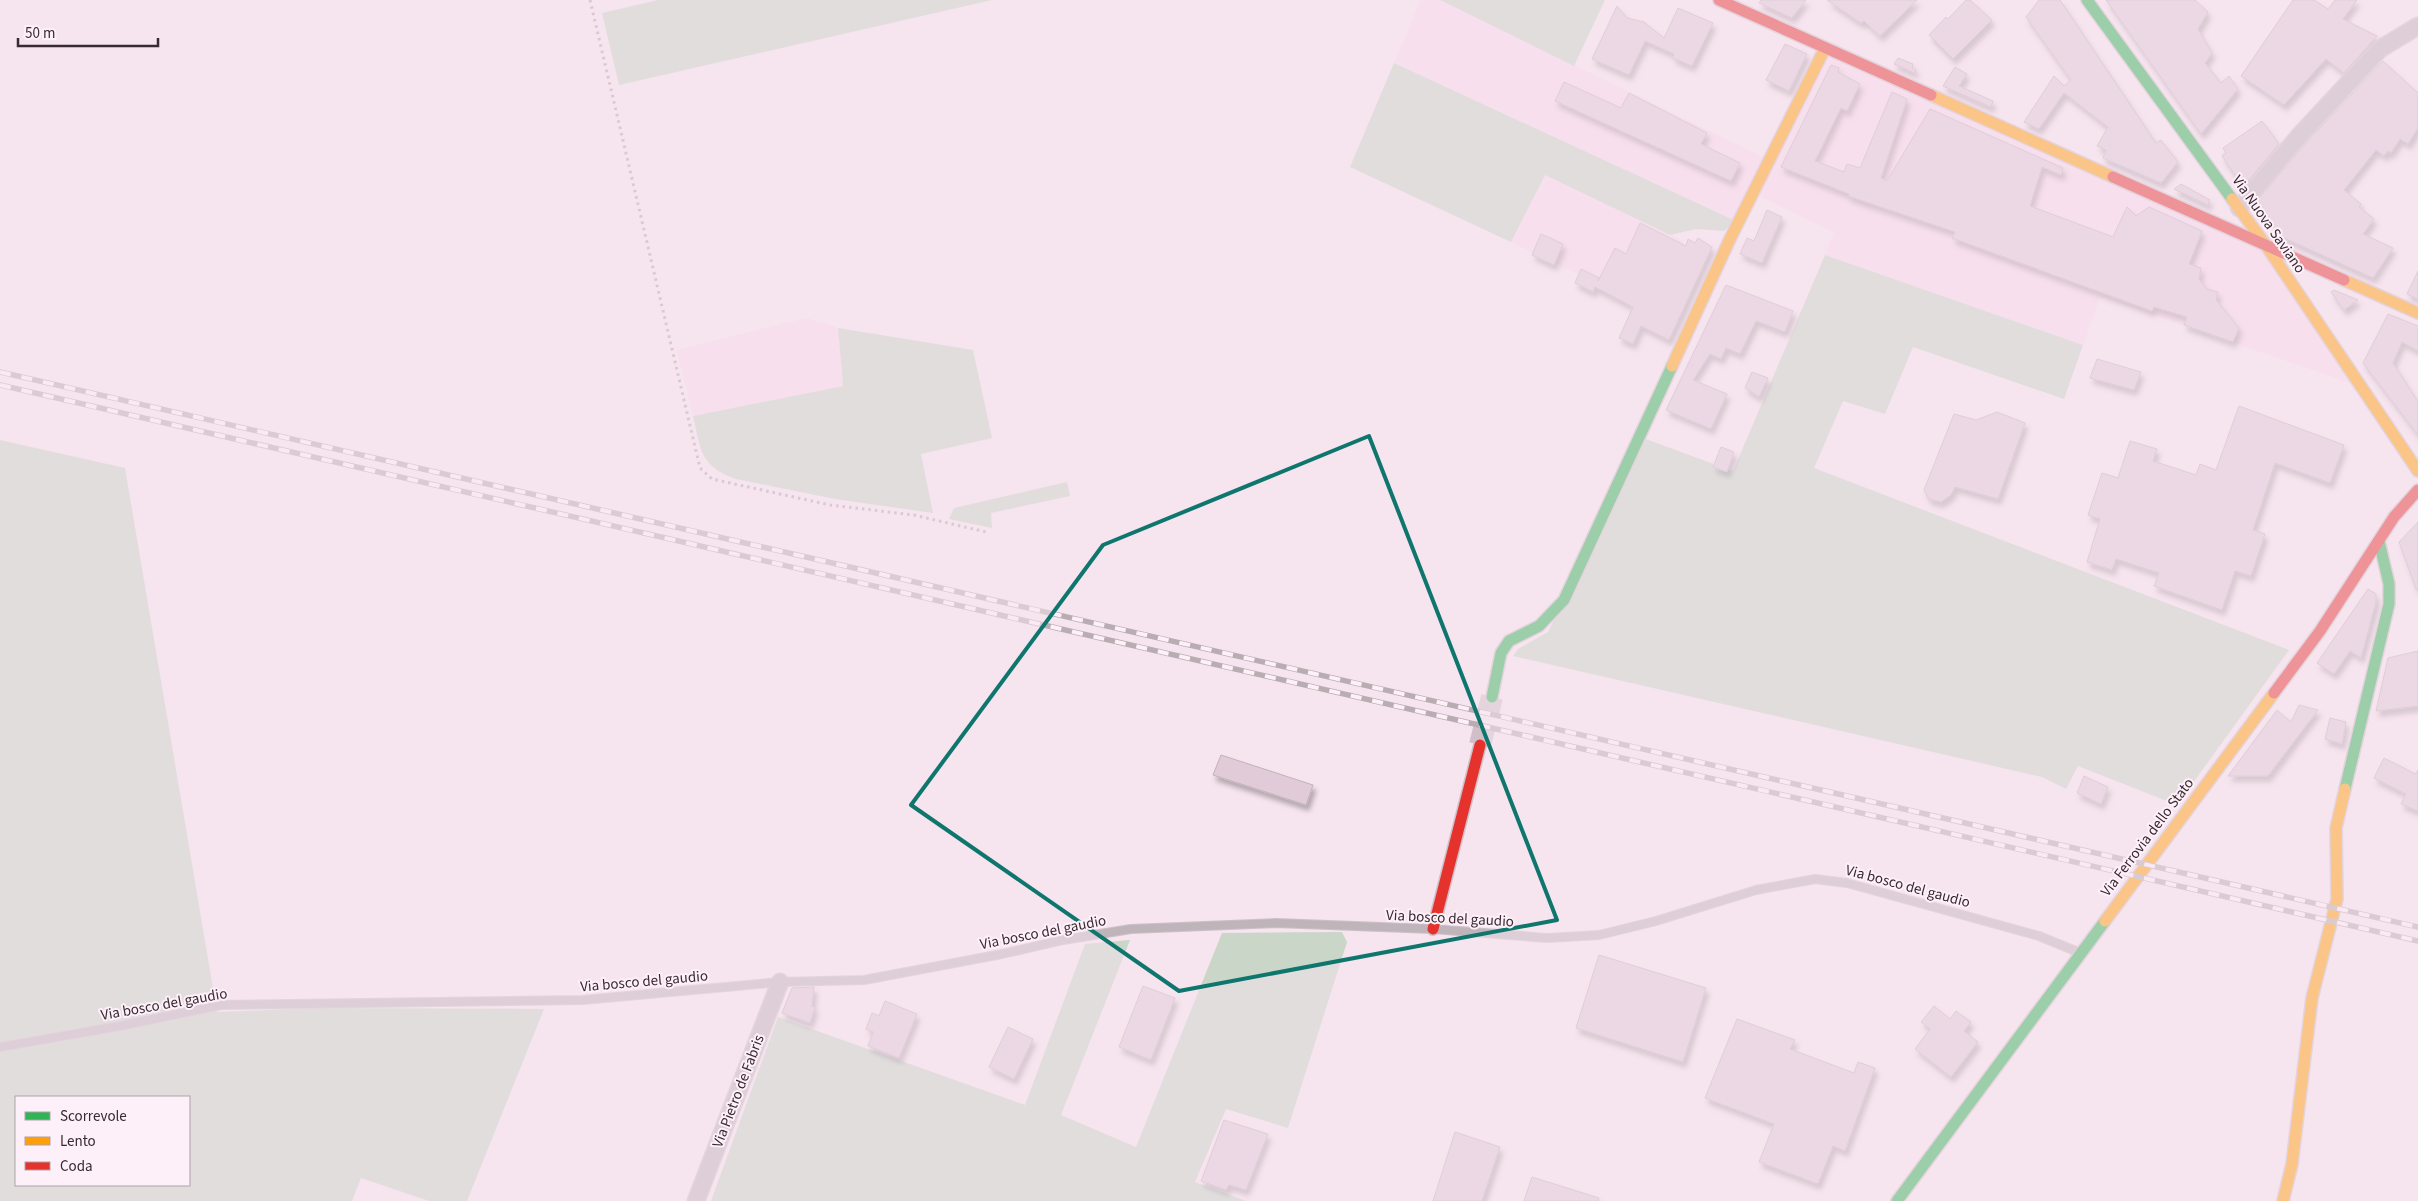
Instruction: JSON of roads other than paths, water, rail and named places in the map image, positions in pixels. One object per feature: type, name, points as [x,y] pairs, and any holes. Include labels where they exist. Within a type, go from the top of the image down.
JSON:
[{"type":"street","points":[[1719,0],[2418,313]]},
{"type":"street","name":"Via Nuova Saviano","points":[[2086,0],[2266,244],[2418,471]]},
{"type":"street","points":[[2239,208],[2299,136],[2380,49],[2418,26]]},
{"type":"street","points":[[1492,697],[1501,653],[1509,641],[1539,626],[1564,600],[1729,241],[1825,48]]},
{"type":"street","name":"Via Ferrovia dello Stato","points":[[1897,1201],[2320,630],[2394,517],[2418,490]]},
{"type":"street","points":[[2283,1201],[2292,1164],[2312,998],[2337,899],[2336,828],[2370,673],[2389,604],[2389,584],[2379,541]]},
{"type":"street","points":[[1433,929],[1480,745]]},
{"type":"street","name":"Via Pietro de Fabris","points":[[696,1201],[780,982]]},
{"type":"lane","name":"Via bosco del gaudio","points":[[0,1046],[120,1026],[221,1005],[583,1000],[780,982],[864,980],[1002,954],[1063,940],[1131,929],[1276,923],[1433,929],[1547,938],[1599,934],[1656,921],[1756,890],[1815,879],[1847,883],[2039,936],[2080,953]]},
{"type":"tunnel","points":[[1480,745],[1492,697]]},
{"type":"railway","points":[[0,372],[2418,927]]},
{"type":"railway","points":[[0,385],[2418,941]]}]
